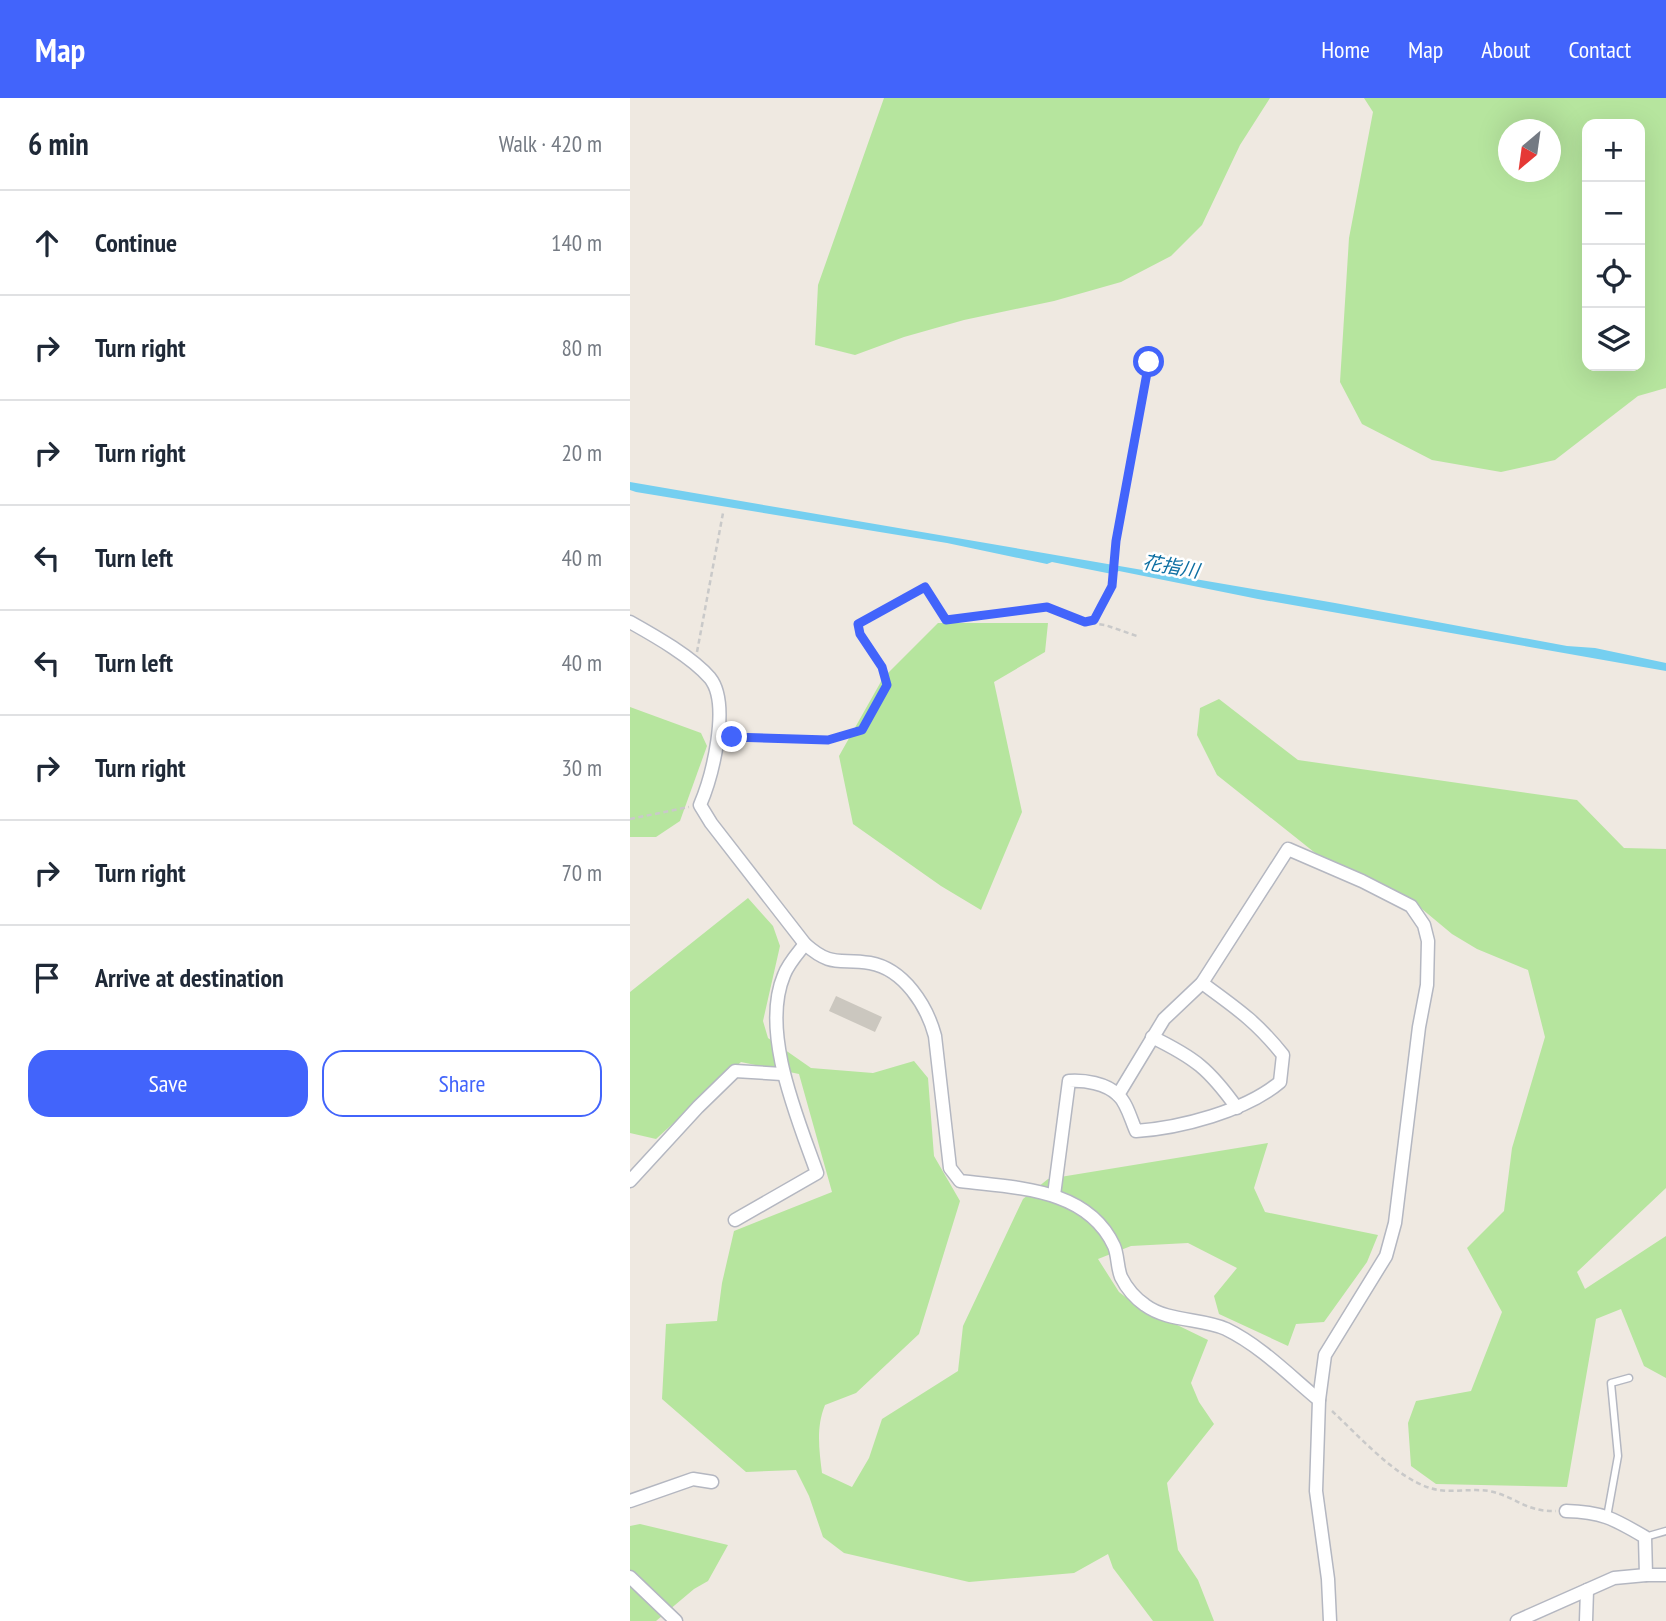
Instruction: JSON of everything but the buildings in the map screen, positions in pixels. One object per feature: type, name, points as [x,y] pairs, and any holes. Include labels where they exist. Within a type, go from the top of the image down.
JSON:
[{"type":"street","points":[[630,622],[665,642],[709,677],[716,687],[719,708],[718,734],[712,777],[700,805],[711,822],[805,944],[818,956],[838,962],[868,962],[884,967],[903,981],[920,1001],[930,1018],[935,1036],[950,1168],[960,1181],[1054,1195],[1083,1210],[1103,1228],[1114,1247],[1121,1276],[1132,1293],[1146,1307],[1224,1328],[1246,1340],[1319,1400]]},
{"type":"street","points":[[1118,1095],[1164,1019],[1202,983],[1288,849],[1411,906],[1424,925],[1427,941],[1427,985],[1419,1027],[1395,1223],[1386,1256],[1325,1355],[1319,1400],[1316,1491],[1328,1579],[1330,1621]]},
{"type":"street","points":[[736,1220],[817,1173],[782,1074],[777,1009],[784,974],[805,944]]},
{"type":"street","points":[[1054,1195],[1069,1081],[1099,1084],[1118,1095],[1136,1131],[1163,1129],[1237,1108],[1265,1095],[1280,1082],[1283,1055],[1242,1010],[1202,983]]},
{"type":"street","points":[[1152,1037],[1187,1054],[1215,1077],[1237,1108]]},
{"type":"street","points":[[630,1181],[698,1107],[736,1071],[782,1074]]},
{"type":"street","points":[[630,1501],[693,1479],[712,1482]]},
{"type":"street","points":[[1566,1511],[1594,1512],[1645,1537],[1646,1574]]},
{"type":"street","points":[[1517,1621],[1614,1578],[1646,1574],[1666,1575]]},
{"type":"street","points":[[630,1577],[676,1621]]},
{"type":"street","points":[[1586,1621],[1587,1590]]},
{"type":"lane","points":[[1607,1517],[1618,1455],[1611,1383],[1629,1378]]},
{"type":"lane","points":[[1645,1537],[1666,1531]]},
{"type":"path","points":[[1085,622],[1094,620],[1112,586],[1116,541],[1149,362],[1156,348]]},
{"type":"path","points":[[695,666],[723,513]]},
{"type":"path","points":[[718,734],[732,737],[828,740],[862,730],[887,685],[882,667],[860,634],[858,624],[925,587],[946,620],[1047,607],[1085,622],[1105,625],[1137,636]]},
{"type":"path","points":[[630,818],[700,805]]},
{"type":"path","points":[[1319,1400],[1390,1463],[1413,1480],[1432,1489],[1491,1491],[1538,1512],[1566,1511]]},
{"type":"green space","points":[[884,98],[1270,98],[1240,145],[1202,225],[1171,256],[1121,282],[1054,301],[964,320],[904,337],[855,355],[815,345],[818,285]]},
{"type":"green space","points":[[1364,98],[1666,98],[1666,388],[1638,396],[1555,460],[1501,472],[1432,460],[1362,424],[1340,382],[1349,238],[1373,112]]},
{"type":"green space","points":[[938,623],[1048,623],[1045,652],[994,682],[1022,812],[981,910],[941,886],[853,824],[839,756],[883,678]]},
{"type":"green space","points":[[1219,699],[1298,760],[1577,800],[1624,848],[1666,849],[1666,1188],[1577,1272],[1585,1289],[1666,1236],[1666,1378],[1644,1366],[1621,1309],[1596,1319],[1567,1487],[1436,1484],[1411,1466],[1408,1423],[1416,1401],[1471,1391],[1502,1312],[1467,1248],[1504,1211],[1512,1148],[1545,1037],[1528,970],[1477,949],[1452,934],[1410,899],[1319,856],[1217,775],[1197,735],[1200,708]]},
{"type":"green space","points":[[630,707],[701,733],[707,746],[680,821],[656,837],[630,837]]},
{"type":"green space","points":[[748,898],[773,926],[780,946],[763,1021],[768,1038],[811,1068],[873,1073],[914,1061],[928,1078],[934,1156],[960,1201],[919,1334],[856,1393],[825,1405],[819,1430],[822,1473],[852,1487],[869,1458],[882,1419],[958,1371],[963,1326],[1023,1199],[1048,1179],[1268,1143],[1254,1188],[1265,1212],[1378,1235],[1367,1262],[1324,1322],[1296,1324],[1288,1346],[1219,1314],[1214,1296],[1237,1268],[1188,1243],[1131,1246],[1098,1259],[1119,1292],[1136,1305],[1208,1340],[1191,1383],[1199,1402],[1214,1424],[1167,1483],[1178,1550],[1198,1580],[1214,1621],[1153,1621],[1113,1568],[1108,1554],[1074,1573],[969,1582],[844,1553],[823,1537],[809,1496],[796,1470],[746,1472],[662,1399],[666,1324],[717,1321],[722,1283],[734,1231],[832,1192],[799,1074],[741,1062],[656,1139],[630,1133],[630,992]]},
{"type":"green space","points":[[640,1524],[728,1545],[708,1581],[694,1589],[656,1621],[630,1621],[630,1526]]},
{"type":"water","name":"花指川","points":[[630,482],[1335,603],[1567,646],[1595,648],[1666,663],[1666,671],[1258,599],[1119,571],[1112,574],[1052,562],[1047,564],[947,543],[636,492],[630,490]]},
{"type":"route","points":[[732,737],[828,740],[862,730],[887,685],[882,667],[860,634],[858,624],[925,587],[946,620],[1047,607],[1085,622],[1094,620],[1112,586],[1116,541],[1149,362]]}]
